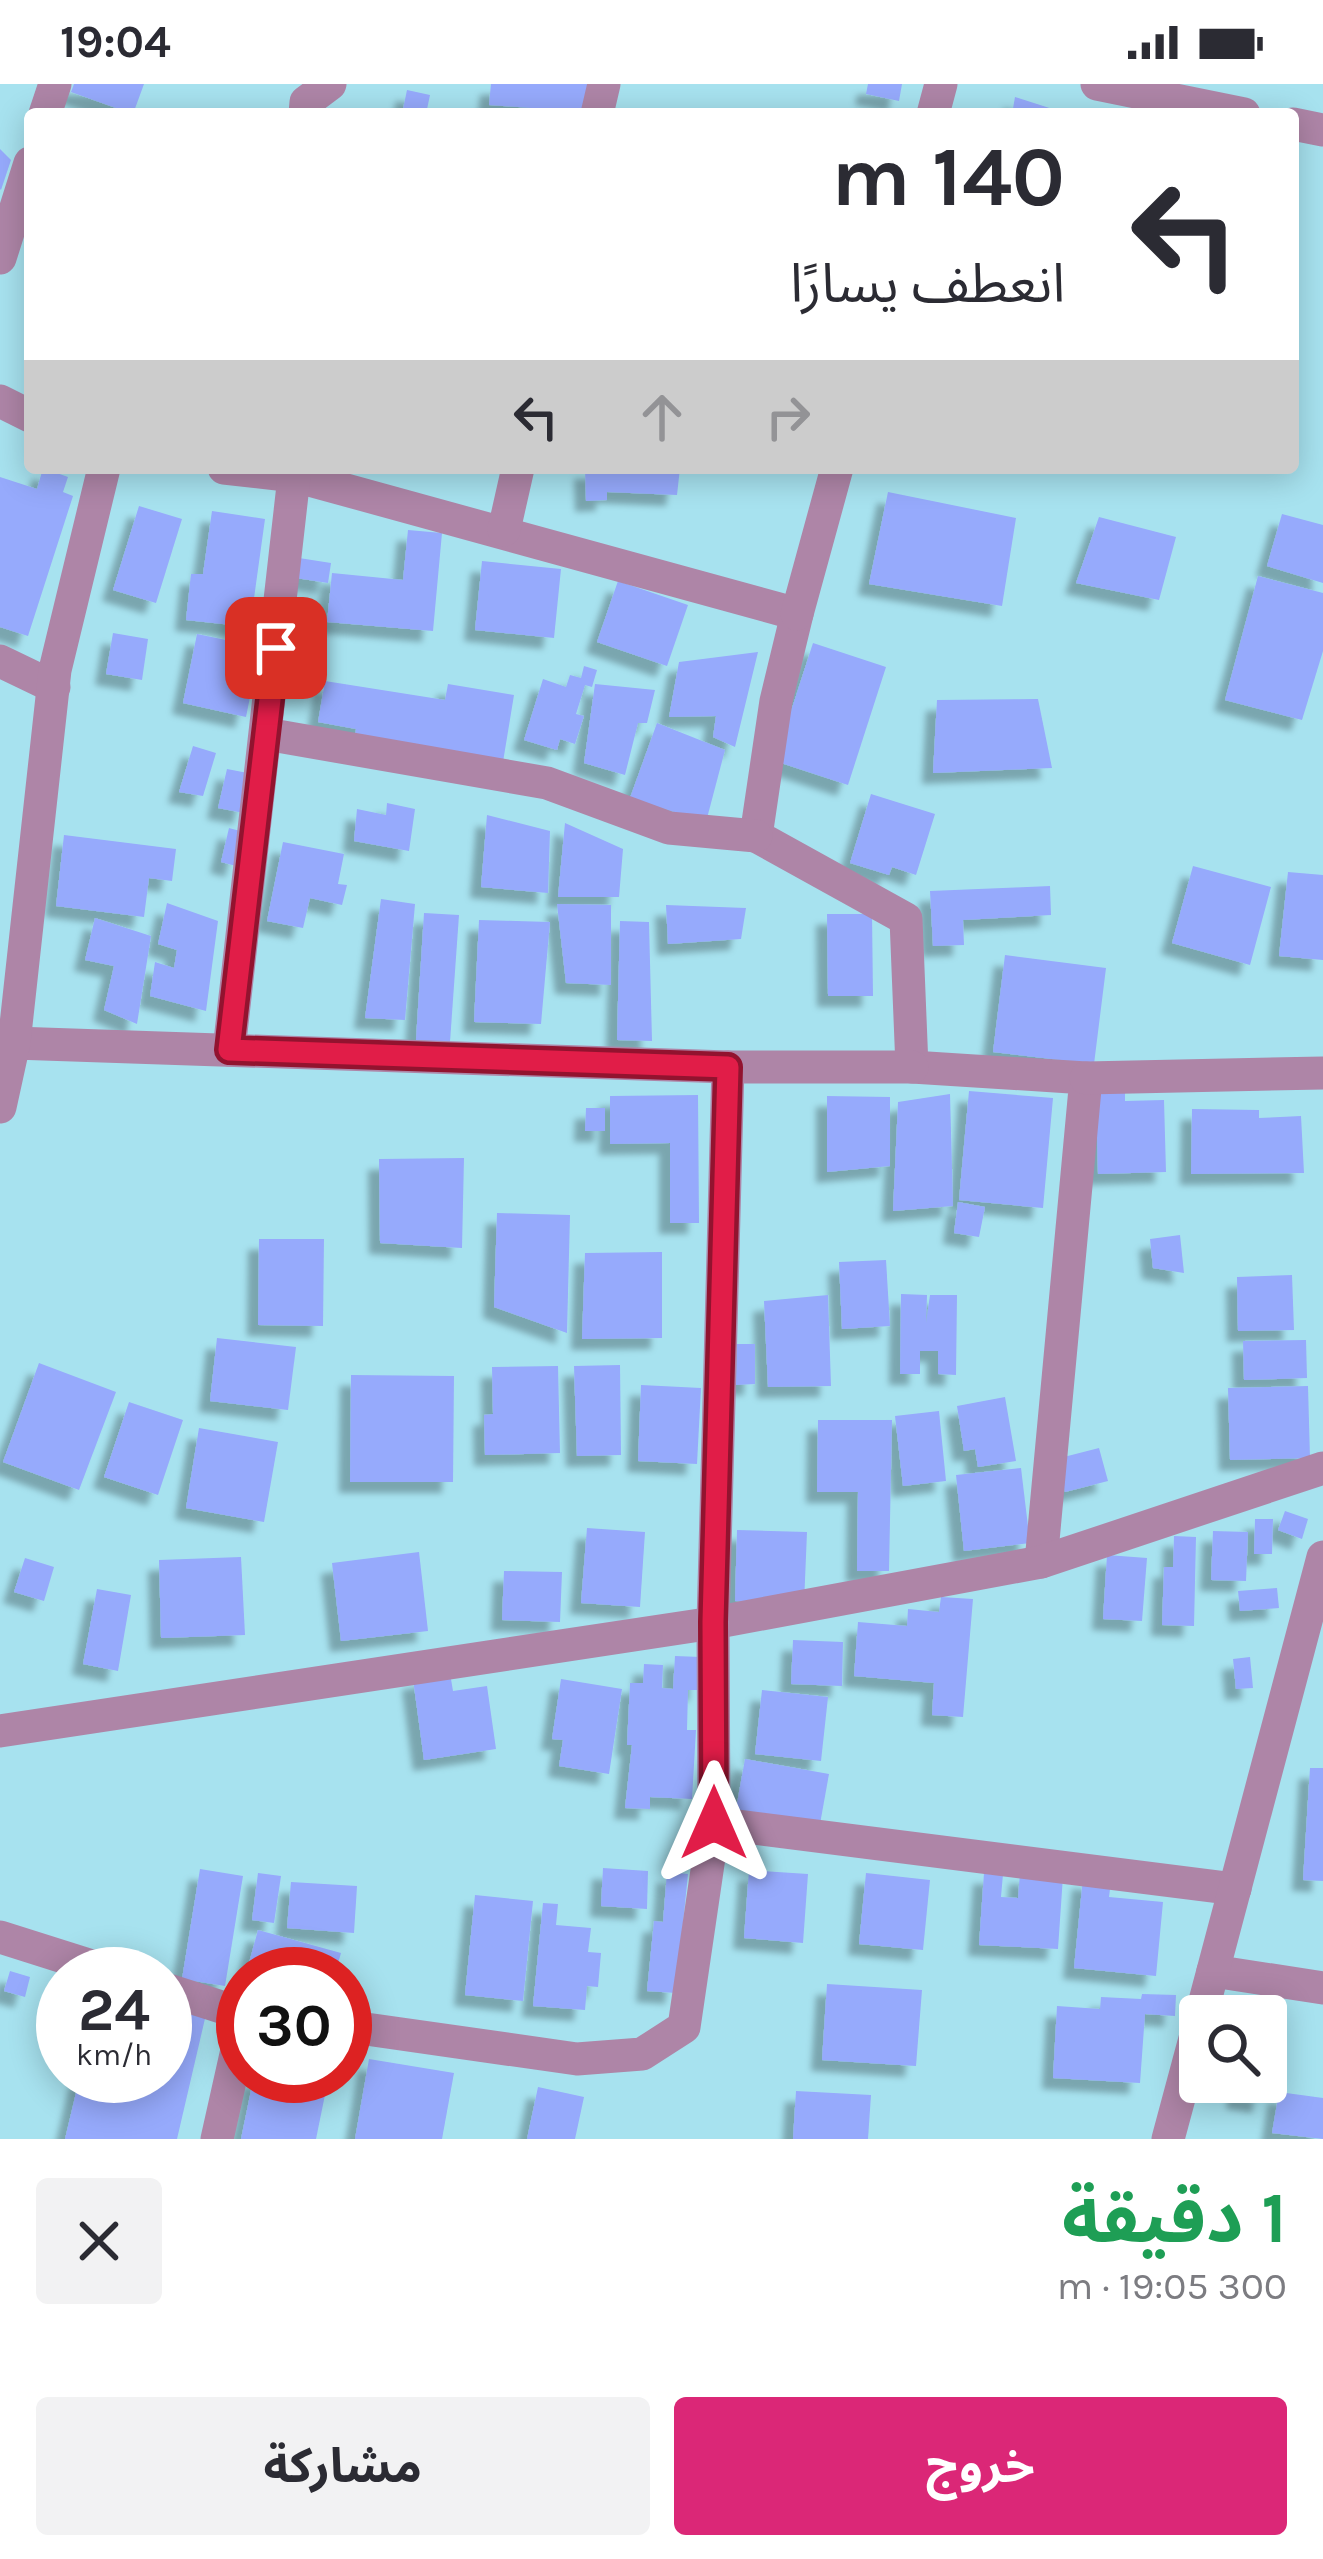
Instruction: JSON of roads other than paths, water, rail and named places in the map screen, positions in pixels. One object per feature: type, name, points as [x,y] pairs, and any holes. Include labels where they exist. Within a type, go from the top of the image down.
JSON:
[{"type":"street","points":[[1097,84],[1215,108]]},
{"type":"street","points":[[0,259],[24,182]]},
{"type":"street","points":[[0,1107],[14,1043],[54,687],[103,474]]},
{"type":"street","points":[[229,1050],[295,474]]},
{"type":"street","points":[[302,474],[797,614]]},
{"type":"street","points":[[504,530],[517,474]]},
{"type":"street","points":[[755,836],[776,701],[835,474]]},
{"type":"street","points":[[0,662],[54,687]]},
{"type":"street","points":[[266,734],[548,784],[669,828],[755,836],[906,919],[912,1066]]},
{"type":"street","points":[[14,1043],[728,1067],[912,1066],[1086,1078],[1323,1073]]},
{"type":"street","points":[[372,2030],[577,2059],[642,2054],[684,2027],[714,1823],[713,1622],[728,1067]]},
{"type":"street","points":[[1041,1562],[1086,1078]]},
{"type":"street","points":[[0,1731],[713,1622],[1041,1562],[1323,1468]]},
{"type":"street","points":[[1207,1995],[1323,1557]]},
{"type":"street","points":[[714,1823],[1235,1888]]},
{"type":"street","points":[[0,1936],[36,1948]]},
{"type":"street","points":[[1213,1971],[1323,1988]]},
{"type":"street","points":[[1168,2139],[1179,2099]]},
{"type":"street","points":[[217,2139],[225,2103]]}]
